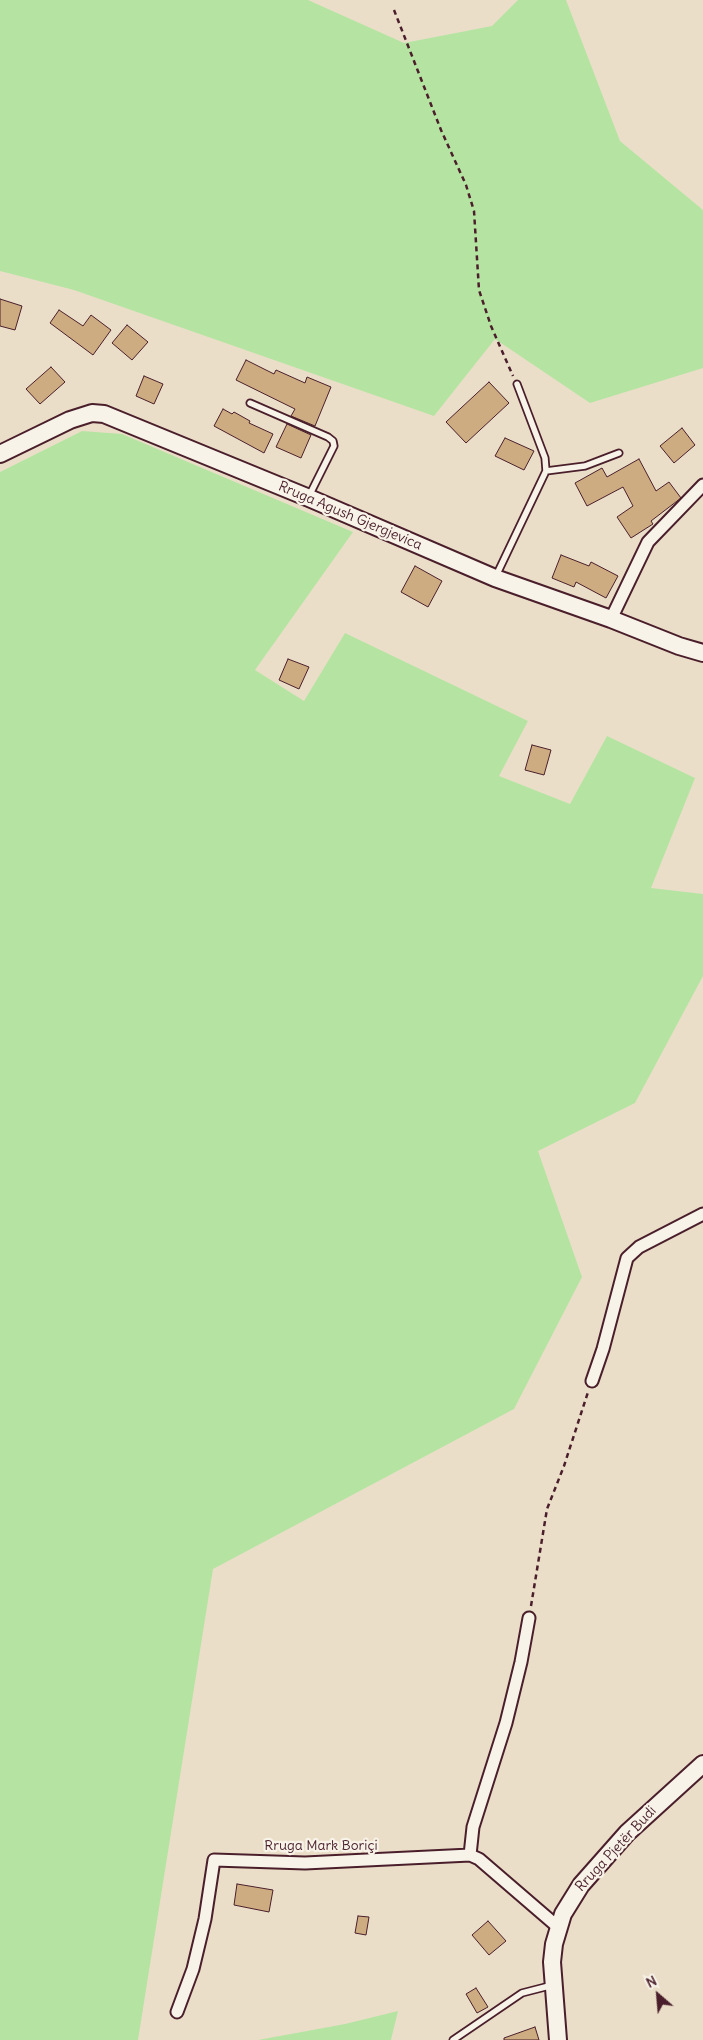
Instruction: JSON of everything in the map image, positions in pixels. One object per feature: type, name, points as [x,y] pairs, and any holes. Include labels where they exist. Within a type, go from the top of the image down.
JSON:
[{"type":"main road","name":"Rruga Agush Gjergjevica","points":[[0,454],[70,420],[92,414],[104,414],[495,578],[611,619],[679,646],[703,653]]},
{"type":"main road","name":"Rruga Pjetër Budi","points":[[558,2040],[552,1962],[558,1927],[574,1894],[601,1862],[659,1803],[703,1764]]},
{"type":"street","points":[[611,619],[648,542],[703,485]]},
{"type":"street","points":[[592,1381],[627,1258],[639,1247],[703,1214]]},
{"type":"street","points":[[529,1618],[521,1662],[506,1723],[473,1827],[470,1855],[479,1858],[558,1927]]},
{"type":"street","name":"Rruga Mark Boriçi","points":[[176,2012],[193,1969],[205,1919],[214,1860],[305,1863],[470,1855]]},
{"type":"lane","points":[[495,578],[546,471],[545,458],[517,384]]},
{"type":"lane","points":[[250,403],[328,436],[333,441],[334,446],[308,498]]},
{"type":"lane","points":[[546,471],[585,466],[619,453]]},
{"type":"lane","points":[[453,2040],[522,1993],[554,1985]]},
{"type":"path","points":[[394,10],[441,130],[466,185],[474,211],[479,290],[491,326],[517,384]]},
{"type":"path","points":[[529,1618],[547,1509],[564,1466],[592,1381]]},
{"type":"green space","points":[[0,0],[308,0],[404,43],[492,26],[518,0],[566,0],[620,141],[703,210],[703,368],[590,403],[495,339],[434,416],[74,290],[0,271]]},
{"type":"green space","points":[[82,431],[122,434],[353,532],[255,670],[304,701],[345,633],[528,721],[499,776],[570,804],[607,736],[695,778],[651,888],[703,894],[703,976],[635,1103],[538,1151],[582,1277],[514,1409],[213,1569],[138,2040],[0,2040],[0,472]]},
{"type":"green space","points":[[398,2011],[391,2040],[258,2040],[345,2024]]},
{"type":"building","points":[[0,299],[22,306],[15,330],[0,326]]},
{"type":"building","points":[[59,310],[83,326],[91,315],[111,330],[93,355],[50,323]]},
{"type":"building","points":[[127,325],[148,342],[132,360],[112,343]]},
{"type":"building","points":[[246,360],[274,374],[276,370],[305,383],[307,377],[331,387],[315,426],[291,416],[295,409],[236,380]]},
{"type":"building","points":[[51,367],[65,382],[40,404],[26,389]]},
{"type":"building","points":[[144,376],[163,384],[154,404],[136,396]]},
{"type":"building","points":[[489,382],[509,403],[466,443],[446,422]]},
{"type":"building","points":[[223,409],[232,414],[234,412],[250,421],[249,423],[273,434],[264,453],[214,426]]},
{"type":"building","points":[[287,424],[311,435],[301,458],[276,447]]},
{"type":"building","points":[[682,428],[695,445],[674,463],[660,446]]},
{"type":"building","points":[[505,438],[534,451],[524,470],[495,456]]},
{"type":"building","points":[[639,459],[656,491],[669,482],[681,498],[651,521],[653,524],[631,538],[617,517],[633,506],[623,487],[587,506],[575,483],[602,468],[607,477]]},
{"type":"building","points":[[561,555],[589,566],[591,562],[618,576],[606,598],[576,582],[574,587],[552,578]]},
{"type":"building","points":[[415,566],[442,581],[428,607],[401,592]]},
{"type":"building","points":[[288,659],[309,667],[299,689],[279,680]]},
{"type":"building","points":[[532,745],[551,750],[544,775],[525,770]]},
{"type":"building","points":[[237,1884],[273,1890],[269,1912],[234,1905]]},
{"type":"building","points":[[358,1916],[369,1917],[366,1935],[355,1933]]},
{"type":"building","points":[[488,1921],[506,1941],[489,1955],[472,1935]]},
{"type":"building","points":[[476,1988],[488,2007],[477,2013],[466,1994]]},
{"type":"building","points":[[535,2027],[539,2040],[504,2040],[504,2038]]}]
